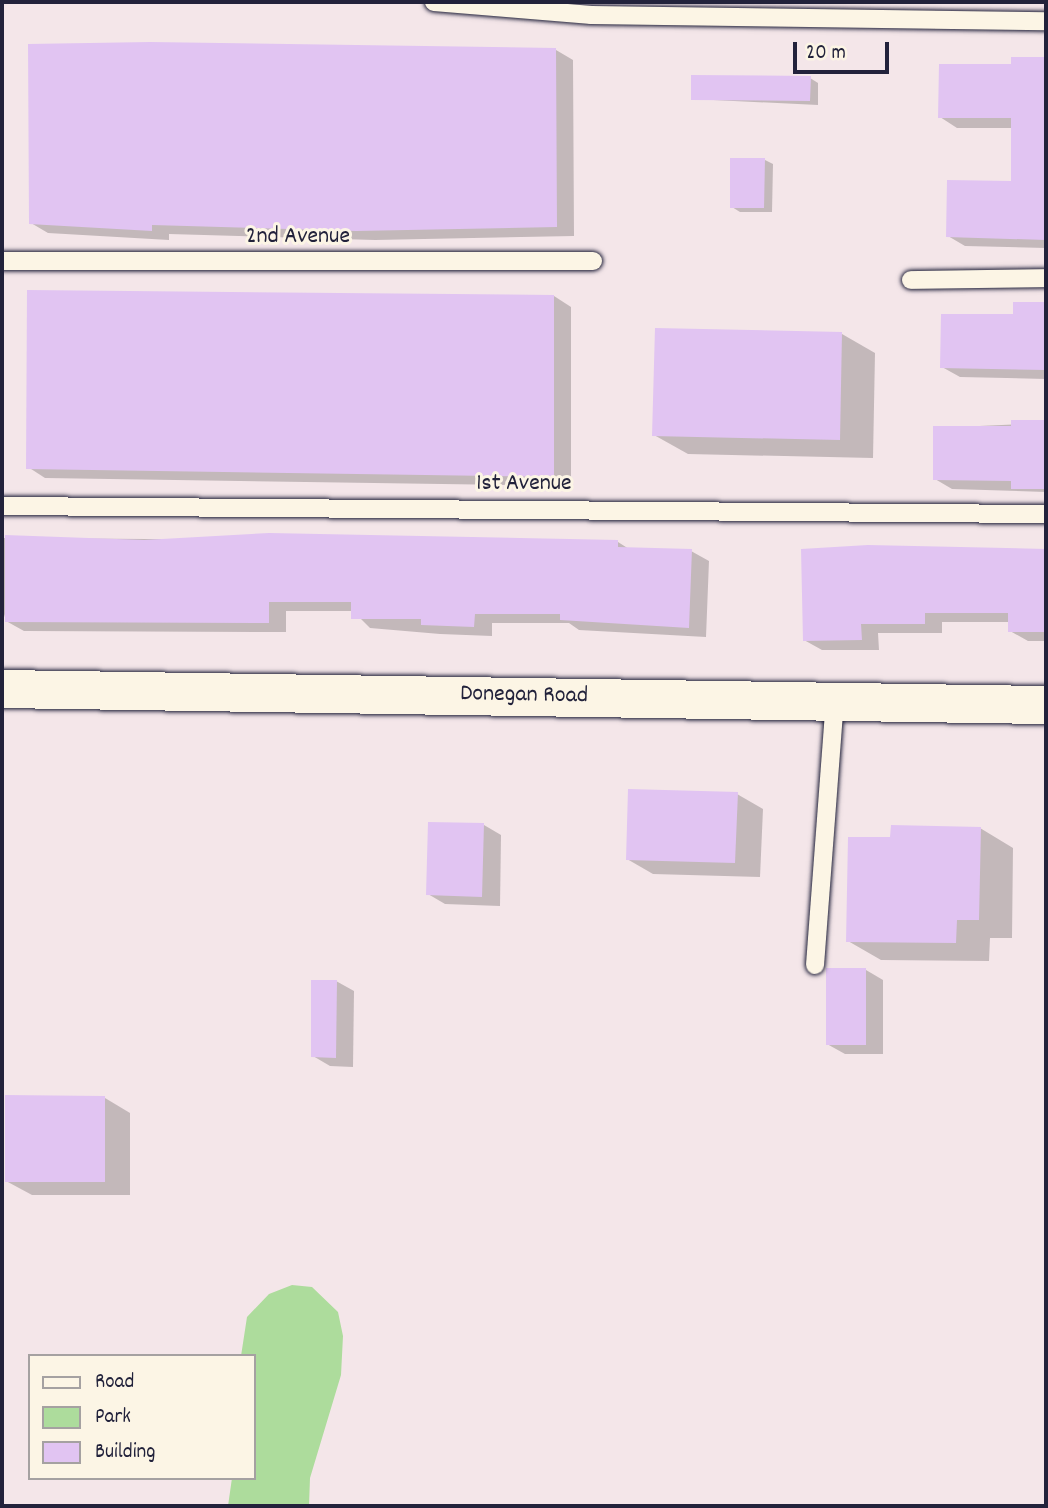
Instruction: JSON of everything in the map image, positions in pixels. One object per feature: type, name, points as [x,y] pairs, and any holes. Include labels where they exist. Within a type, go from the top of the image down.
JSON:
[{"type":"street","name":"Donegan Road","points":[[2,689],[1046,705]]},
{"type":"lane","points":[[434,2],[488,2],[591,15],[734,8],[1046,21]]},
{"type":"lane","name":"2nd Avenue","points":[[2,261],[593,261]]},
{"type":"lane","points":[[911,280],[1046,278]]},
{"type":"lane","name":"1st Avenue","points":[[2,506],[1046,514]]},
{"type":"lane","points":[[816,965],[835,701]]},
{"type":"green space","points":[[292,1285],[312,1287],[338,1312],[343,1336],[341,1375],[310,1478],[309,1506],[228,1506],[232,1480],[256,1480],[256,1354],[241,1354],[247,1317],[269,1294]]},
{"type":"building","points":[[150,42],[556,48],[557,227],[356,231],[152,225],[152,231],[29,224],[28,44]]},
{"type":"building","points":[[1011,57],[1046,57],[1046,240],[946,237],[947,180],[1011,181],[1011,118],[938,118],[939,64],[1011,64]]},
{"type":"building","points":[[691,75],[811,76],[810,101],[691,100]]},
{"type":"building","points":[[730,158],[765,158],[764,208],[730,208]]},
{"type":"building","points":[[27,290],[554,295],[554,477],[26,469]]},
{"type":"building","points":[[1013,302],[1046,302],[1046,370],[940,368],[941,314],[1013,314]]},
{"type":"building","points":[[655,328],[842,332],[840,440],[652,436]]},
{"type":"building","points":[[1011,420],[1046,420],[1046,489],[1011,489],[1011,481],[933,480],[933,426],[1011,426]]},
{"type":"building","points":[[269,533],[618,540],[618,547],[692,549],[689,628],[560,620],[560,614],[475,614],[474,627],[421,625],[421,619],[351,619],[351,602],[269,602],[269,623],[5,622],[5,535],[144,540]]},
{"type":"building","points":[[868,545],[1046,549],[1046,632],[1008,632],[1008,613],[925,613],[925,624],[861,624],[862,640],[803,641],[801,549]]},
{"type":"building","points":[[628,789],[738,792],[735,863],[626,860]]},
{"type":"building","points":[[428,822],[484,823],[482,897],[426,895]]},
{"type":"building","points":[[891,825],[981,827],[979,920],[957,920],[956,943],[846,942],[848,837],[890,837]]},
{"type":"building","points":[[826,968],[866,968],[866,1045],[826,1045]]},
{"type":"building","points":[[311,980],[337,980],[336,1058],[311,1057]]},
{"type":"building","points":[[5,1095],[105,1096],[105,1182],[5,1182]]}]
